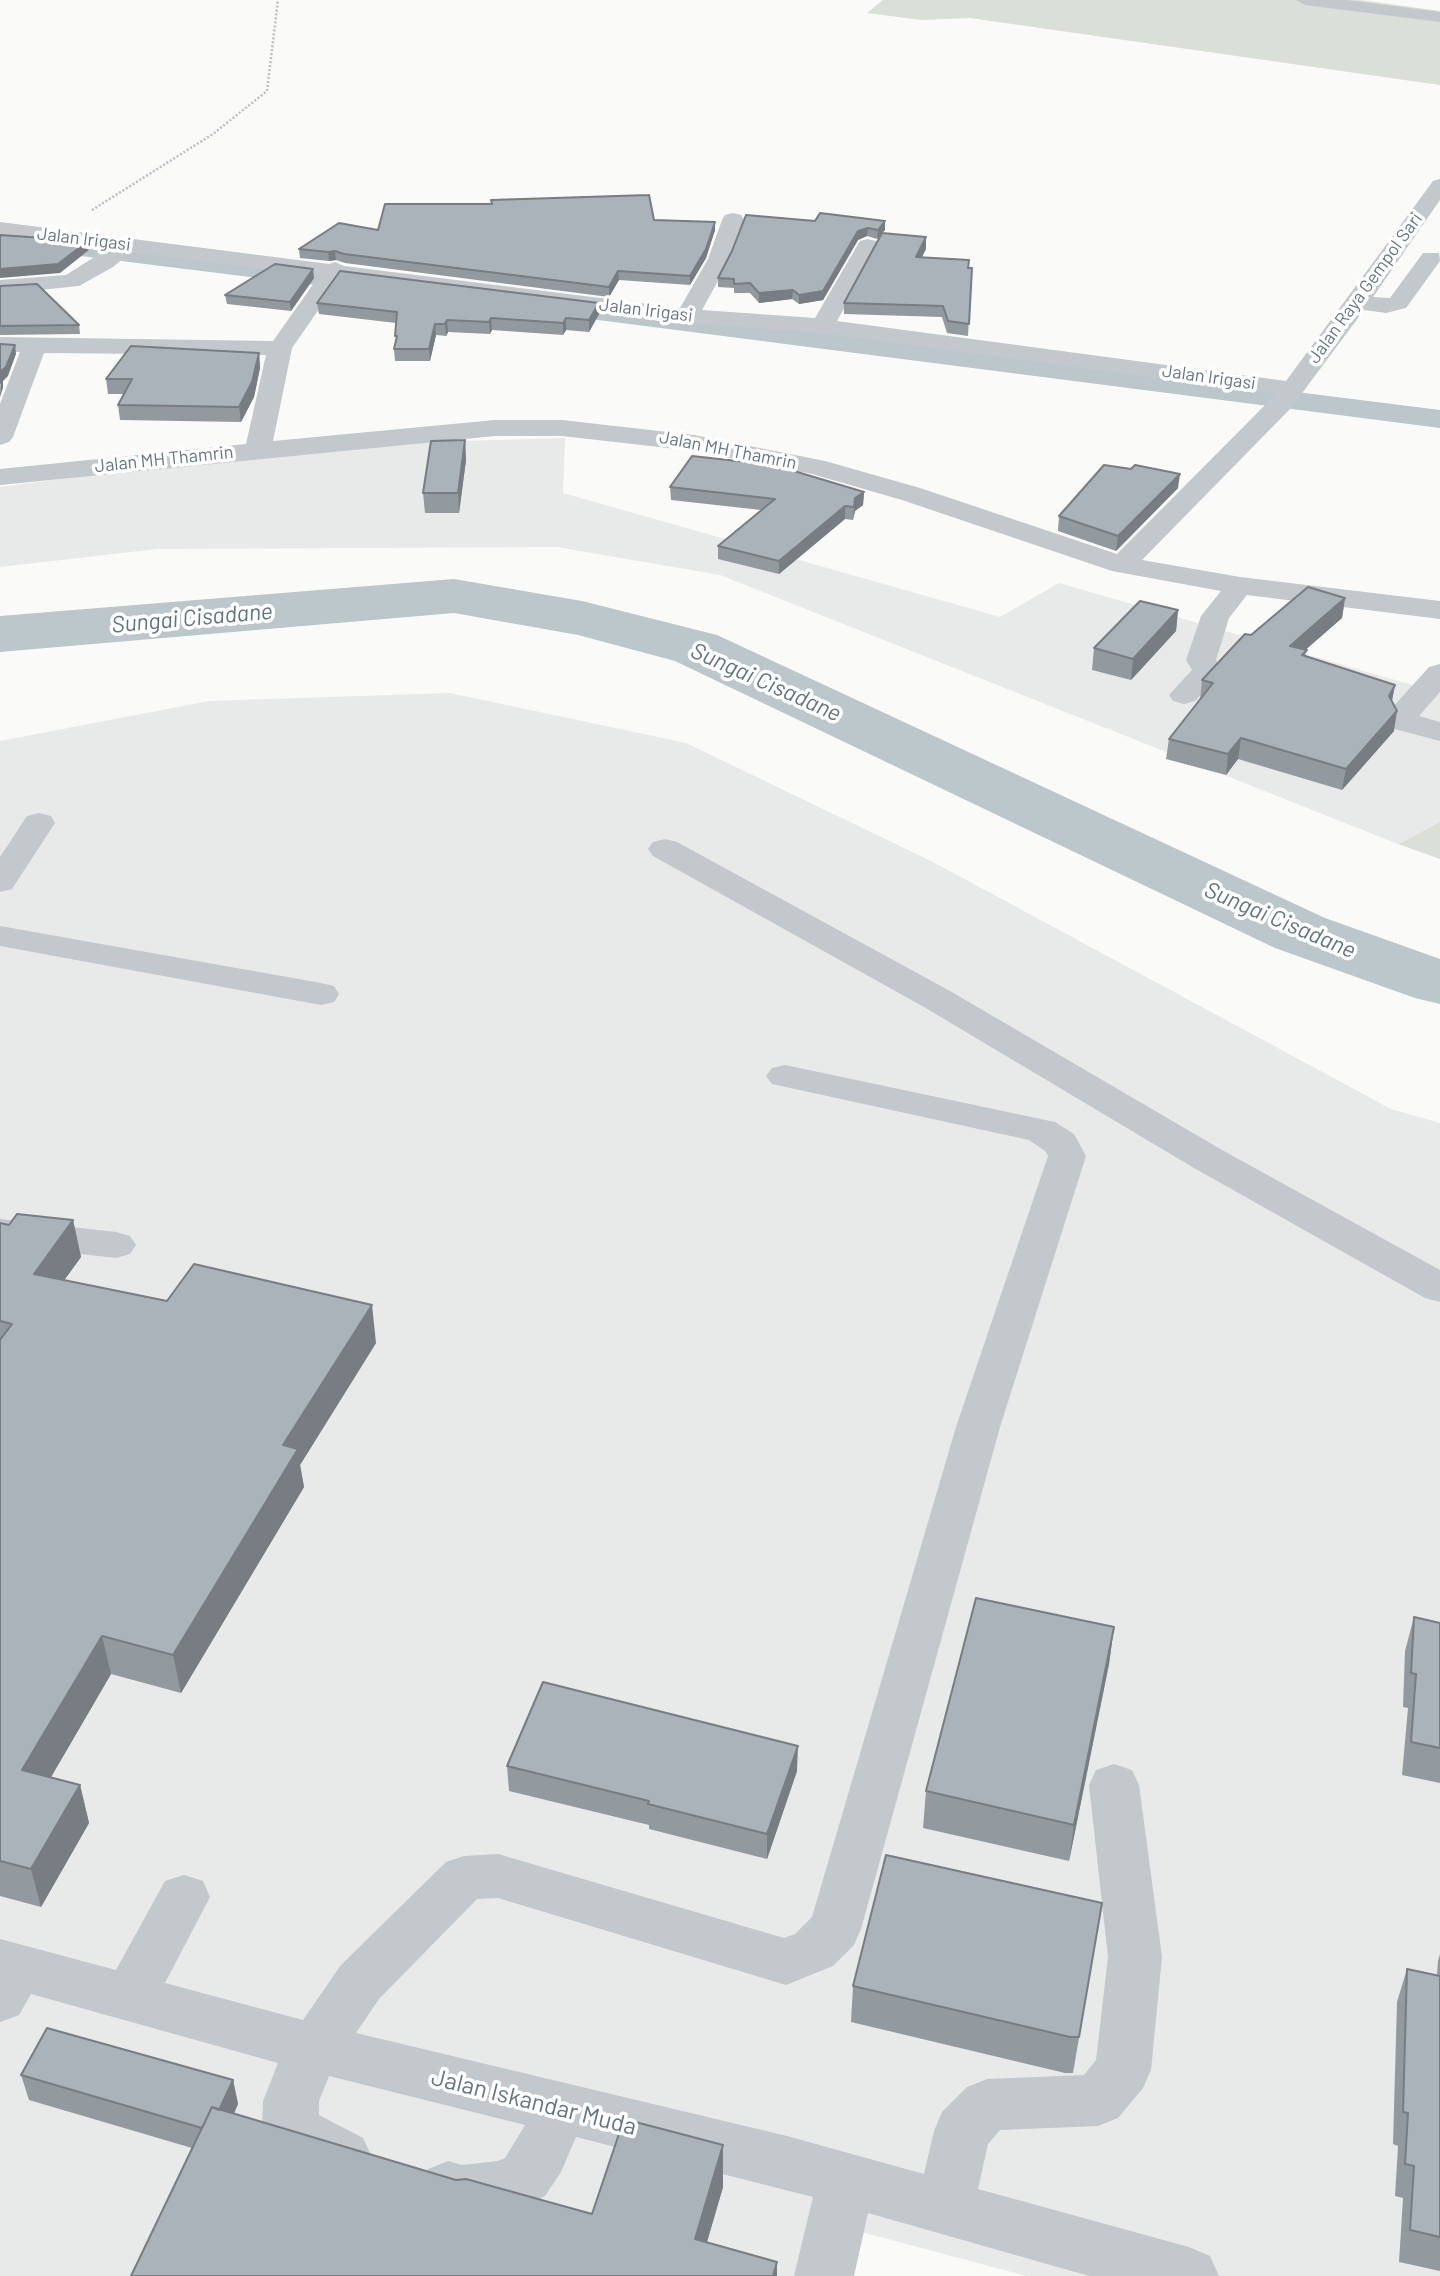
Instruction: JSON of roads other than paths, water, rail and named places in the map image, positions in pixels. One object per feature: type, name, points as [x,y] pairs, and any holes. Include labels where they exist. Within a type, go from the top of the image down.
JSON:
[{"type":"street","points":[[1305,0],[1440,17]]},
{"type":"street","name":"Jalan Raya Gempol Sari","points":[[1122,565],[1288,395],[1358,302],[1440,185]]},
{"type":"street","points":[[687,316],[719,259],[733,220]]},
{"type":"street","points":[[1414,221],[1440,225]]},
{"type":"street","name":"Jalan Irigasi","points":[[0,229],[53,235],[120,249],[331,274],[687,316],[822,326],[1288,395]]},
{"type":"street","points":[[822,326],[868,246]]},
{"type":"street","points":[[0,288],[71,281],[120,249]]},
{"type":"street","points":[[1358,302],[1386,306],[1398,303],[1431,258]]},
{"type":"street","points":[[258,450],[280,348],[331,274]]},
{"type":"street","points":[[0,344],[280,348]]},
{"type":"street","points":[[0,437],[35,346]]},
{"type":"street","name":"Jalan MH Thamrin","points":[[0,477],[495,428],[562,428],[657,436],[816,467],[911,494],[1122,565],[1241,586],[1440,610]]},
{"type":"street","points":[[1184,695],[1208,671],[1201,660],[1215,617],[1241,586]]},
{"type":"street","points":[[1440,673],[1403,715],[1406,722],[1440,732]]},
{"type":"street","points":[[0,882],[39,823]]},
{"type":"street","points":[[665,849],[937,999],[1208,1159],[1440,1288]]},
{"type":"street","points":[[0,936],[321,994]]},
{"type":"street","points":[[560,2109],[541,2153],[525,2177],[504,2188],[462,2192],[331,2153],[290,2128],[291,2101],[298,2080],[360,1982],[464,1878],[498,1876],[786,1962],[814,1950],[835,1928],[978,1427],[1067,1156],[1060,1143],[1041,1131],[785,1076]]},
{"type":"street","points":[[0,1232],[116,1245]]},
{"type":"street","points":[[945,2206],[962,2131],[987,2105],[1098,2100],[1123,2070],[1135,1957],[1114,1786]]},
{"type":"street","points":[[129,1997],[184,1898]]},
{"type":"street","name":"Jalan Iskandar Muda","points":[[6,1976],[129,1997],[316,2048],[787,2164],[1189,2276]]},
{"type":"street","points":[[824,2276],[846,2182]]},
{"type":"waterway","points":[[0,238],[379,285]]},
{"type":"waterway","points":[[538,305],[1440,419]]},
{"type":"waterway","name":"Sungai Cisadane","points":[[0,634],[454,596],[582,618],[696,648],[1300,933],[1440,983]]}]
